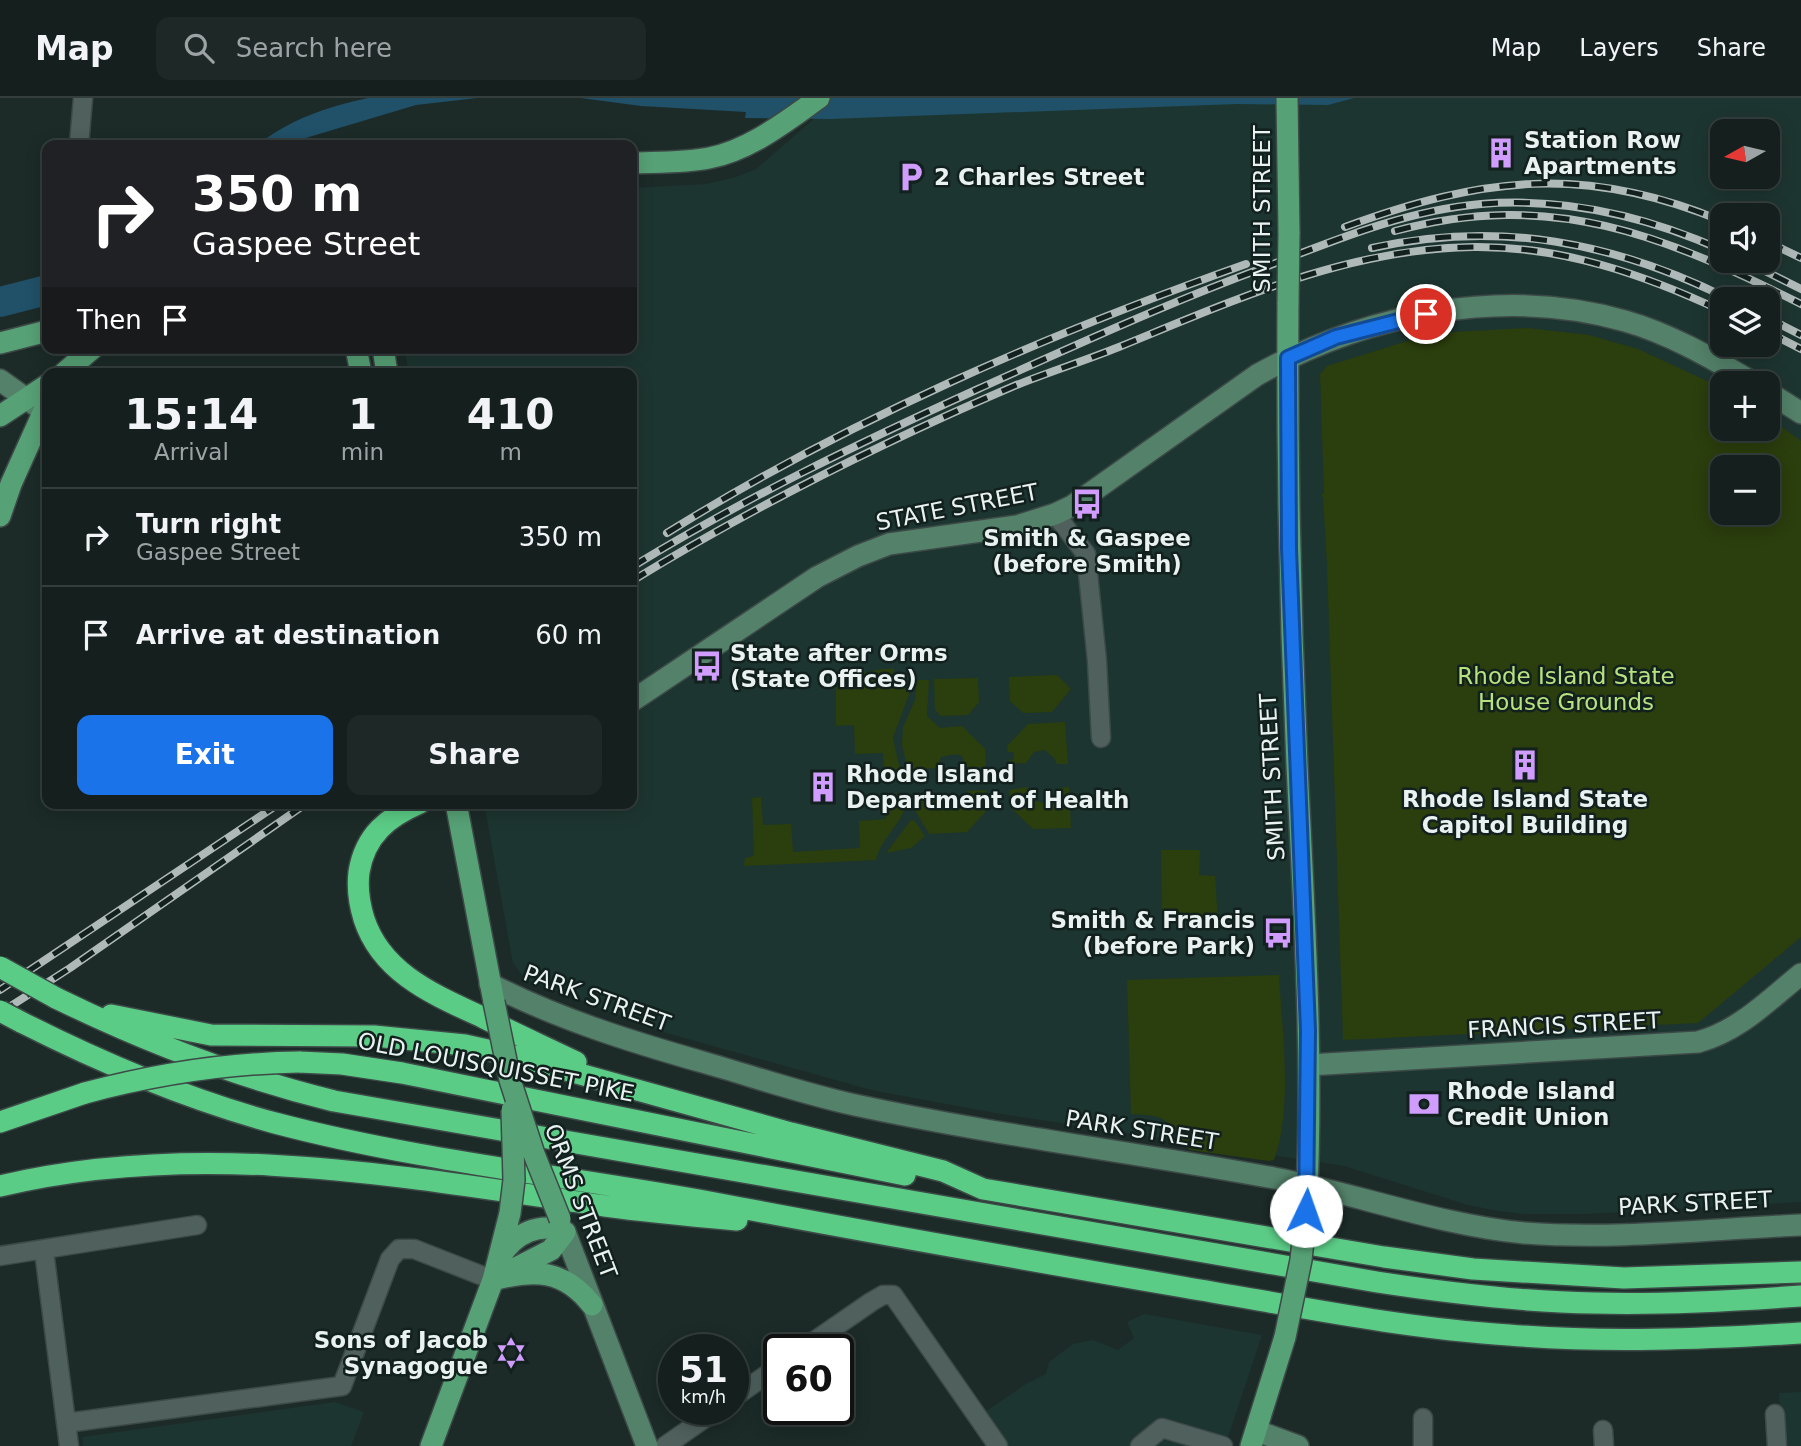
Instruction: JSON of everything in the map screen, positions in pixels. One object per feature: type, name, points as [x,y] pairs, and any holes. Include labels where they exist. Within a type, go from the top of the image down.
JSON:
[{"type":"highway","points":[[408,809],[384,822],[369,843],[360,867],[358,881],[361,910],[380,951],[400,972],[438,997],[635,1090]]},
{"type":"highway","points":[[0,967],[56,998],[138,1037],[264,1083],[334,1101],[1377,1282],[1471,1295],[1621,1304],[1715,1302],[1801,1296]]},
{"type":"highway","points":[[56,998],[124,1018],[211,1035],[374,1036],[465,1045],[519,1057],[841,1146],[943,1171],[983,1189],[1355,1252],[1473,1269],[1624,1278],[1801,1272]]},
{"type":"highway","points":[[0,1011],[76,1050],[162,1086],[276,1124],[397,1149],[1341,1314],[1460,1331],[1604,1340],[1801,1334]]},
{"type":"highway","name":"OLD LOUISQUISSET PIKE","points":[[0,1122],[85,1093],[184,1071],[254,1063],[342,1064],[382,1069],[870,1169],[983,1189]]},
{"type":"highway","points":[[0,1186],[76,1171],[146,1164],[259,1163],[394,1175],[657,1212],[868,1232]]},
{"type":"highway","points":[[1755,1336],[1801,1340]]},
{"type":"main road","points":[[637,163],[711,158],[750,143],[812,103]]},
{"type":"main road","name":"SMITH STREET","points":[[1254,1438],[1285,1337],[1301,1260],[1307,1185],[1308,1065],[1289,549],[1288,103]]},
{"type":"main road","points":[[0,343],[42,332]]},
{"type":"main road","points":[[70,368],[86,354]]},
{"type":"main road","points":[[0,416],[42,388]]},
{"type":"main road","points":[[0,516],[11,484],[42,417]]},
{"type":"main road","name":"ORMS STREET","points":[[457,809],[510,1080],[562,1226]]},
{"type":"main road","points":[[430,1446],[493,1280],[510,1213],[514,1167],[510,1080]]},
{"type":"main road","points":[[493,1280],[551,1250],[559,1242],[562,1226],[532,1230],[516,1239],[499,1258]]},
{"type":"main road","points":[[493,1280],[525,1274],[552,1275],[577,1288],[593,1305]]},
{"type":"street","points":[[79,140],[83,98]]},
{"type":"street","name":"STATE STREET","points":[[637,698],[817,578],[858,556],[889,544],[1017,526],[1072,506],[1256,375],[1336,337],[1445,310],[1488,306],[1537,307],[1577,311],[1625,321],[1671,338],[1734,371]]},
{"type":"street","points":[[0,380],[42,406]]},
{"type":"street","points":[[1780,400],[1801,414]]},
{"type":"street","points":[[1055,514],[1086,554],[1098,673],[1101,738]]},
{"type":"street","name":"FRANCIS STREET","points":[[1308,1065],[1698,1042],[1738,1025],[1801,974]]},
{"type":"street","name":"PARK STREET","points":[[492,993],[517,998],[607,1032],[828,1099],[938,1122],[1307,1185],[1464,1224],[1526,1233],[1615,1234],[1801,1225]]},
{"type":"street","points":[[0,1256],[197,1225]]},
{"type":"street","name":"ORMS STREET","points":[[562,1226],[647,1446]]},
{"type":"street","points":[[66,1423],[342,1386],[390,1259],[399,1250],[414,1250],[493,1280]]},
{"type":"street","points":[[44,1251],[69,1446]]},
{"type":"street","points":[[825,1334],[883,1295],[893,1295],[998,1446]]},
{"type":"street","points":[[1775,1414],[1777,1446]]},
{"type":"street","points":[[1423,1418],[1423,1446]]},
{"type":"street","points":[[665,1446],[695,1425]]},
{"type":"street","points":[[1140,1446],[1162,1428],[1223,1446]]},
{"type":"street","points":[[1254,1438],[1298,1446]]},
{"type":"shaded area","points":[[838,98],[1801,98],[1801,1202],[1584,1214],[1522,1214],[1493,1210],[1468,1205],[1344,1166],[995,1113],[871,1090],[663,1032],[525,979],[513,963],[485,809],[637,809],[637,368],[408,368],[405,354],[637,354],[637,188],[706,184],[756,169]]},
{"type":"shaded area","points":[[1144,1314],[1262,1335],[1225,1446],[1006,1446],[985,1412],[1046,1374],[1049,1362],[1073,1344],[1093,1340],[1118,1350],[1134,1338],[1127,1322]]},
{"type":"shaded area","points":[[1801,1392],[1801,1446],[1781,1446],[1779,1393]]},
{"type":"shaded area","points":[[335,1402],[364,1412],[351,1446],[83,1446],[82,1437]]},
{"type":"green space","name":"Rhode Island State House Grounds","points":[[1528,328],[1589,335],[1638,349],[1710,382],[1710,441],[1780,441],[1780,426],[1801,441],[1801,937],[1698,1023],[1343,1040],[1327,564],[1321,494],[1324,494],[1320,374],[1327,366],[1414,339],[1453,332]]},
{"type":"green space","points":[[894,668],[894,680],[908,680],[910,691],[893,738],[900,770],[884,772],[883,753],[855,754],[854,725],[836,726],[836,687],[856,675]]},
{"type":"green space","points":[[1057,675],[1071,689],[1052,712],[1023,713],[1010,701],[1009,677]]},
{"type":"green space","points":[[978,678],[979,702],[968,715],[941,716],[935,710],[934,679]]},
{"type":"green space","points":[[917,680],[929,680],[927,716],[940,728],[962,726],[985,749],[986,767],[967,768],[962,756],[955,754],[941,757],[937,768],[908,770],[902,745],[903,727],[915,700]]},
{"type":"green space","points":[[1065,722],[1068,764],[1057,764],[1045,750],[1034,752],[1026,763],[1009,764],[1009,760],[1014,759],[1013,752],[1008,752],[1007,746],[1028,724]]},
{"type":"green space","points":[[1027,787],[1032,800],[1044,803],[1053,800],[1059,788],[1069,787],[1071,828],[1033,829],[1009,803],[1013,803],[1015,798],[1010,797],[1009,790]]},
{"type":"green space","points":[[986,790],[988,809],[967,832],[929,834],[916,812],[915,793],[938,793],[942,802],[953,808],[963,803],[968,791]]},
{"type":"green space","points":[[907,793],[903,812],[876,860],[744,866],[745,858],[754,856],[752,798],[761,797],[763,825],[791,824],[793,852],[860,848],[859,821],[886,819],[886,794]]},
{"type":"green space","points":[[911,820],[915,821],[925,836],[911,848],[886,853]]},
{"type":"green space","points":[[1161,850],[1200,850],[1199,875],[1215,876],[1218,920],[1162,922]]},
{"type":"green space","points":[[1279,975],[1285,1093],[1280,1140],[1274,1160],[1190,1150],[1164,1120],[1131,1114],[1127,980]]},
{"type":"water","points":[[368,98],[477,98],[416,105],[299,140],[264,140],[309,115]]},
{"type":"water","points":[[581,98],[1354,98],[1328,105],[1237,104],[830,119],[745,118],[746,112],[641,106]]},
{"type":"waterway","points":[[0,302],[42,291]]},
{"type":"railway","points":[[1345,227],[1442,197],[1488,188],[1533,184],[1578,185],[1624,191],[1672,203],[1710,217]]},
{"type":"railway","points":[[637,564],[716,518],[802,473],[978,389],[1206,290],[1388,223],[1450,208],[1481,204],[1543,203],[1634,219],[1664,227],[1710,245]]},
{"type":"railway","points":[[1395,231],[1452,219],[1505,215],[1556,217],[1605,226],[1653,240],[1750,279],[1801,304]]},
{"type":"railway","points":[[1372,248],[1465,236],[1555,242],[1599,250],[1643,263],[1710,290]]},
{"type":"railway","points":[[637,578],[771,502],[965,407],[1248,295],[1336,267],[1427,250],[1473,247],[1538,251],[1632,274],[1710,306]]},
{"type":"railway","points":[[1780,248],[1801,258]]},
{"type":"railway","points":[[667,533],[806,453],[949,383],[1097,320],[1246,264]]},
{"type":"railway","points":[[1769,273],[1801,289]]},
{"type":"railway","points":[[1780,324],[1801,335]]},
{"type":"railway","points":[[1780,338],[1801,349]]},
{"type":"railway","points":[[0,990],[271,809]]},
{"type":"railway","points":[[0,1013],[70,968],[298,809]]},
{"type":"place","name":"Station Row Apartments","points":[[1501,153]]},
{"type":"place","name":"2 Charles Street","points":[[911,177]]},
{"type":"place","name":"Smith & Gaspee (before Smith)","points":[[1087,504]]},
{"type":"place","name":"State after Orms (State Offices)","points":[[707,666]]},
{"type":"place","name":"Rhode Island State Capitol Building","points":[[1525,765]]},
{"type":"place","name":"Rhode Island Department of Health","points":[[823,787]]},
{"type":"place","name":"Smith & Francis (before Park)","points":[[1278,933]]},
{"type":"place","name":"Rhode Island Credit Union","points":[[1424,1104]]},
{"type":"place","name":"Sons of Jacob Synagogue","points":[[511,1353]]},
{"type":"route","points":[[1306,1211],[1309,1141],[1308,1030],[1289,549],[1286,388],[1288,358],[1336,337],[1426,314]]}]
